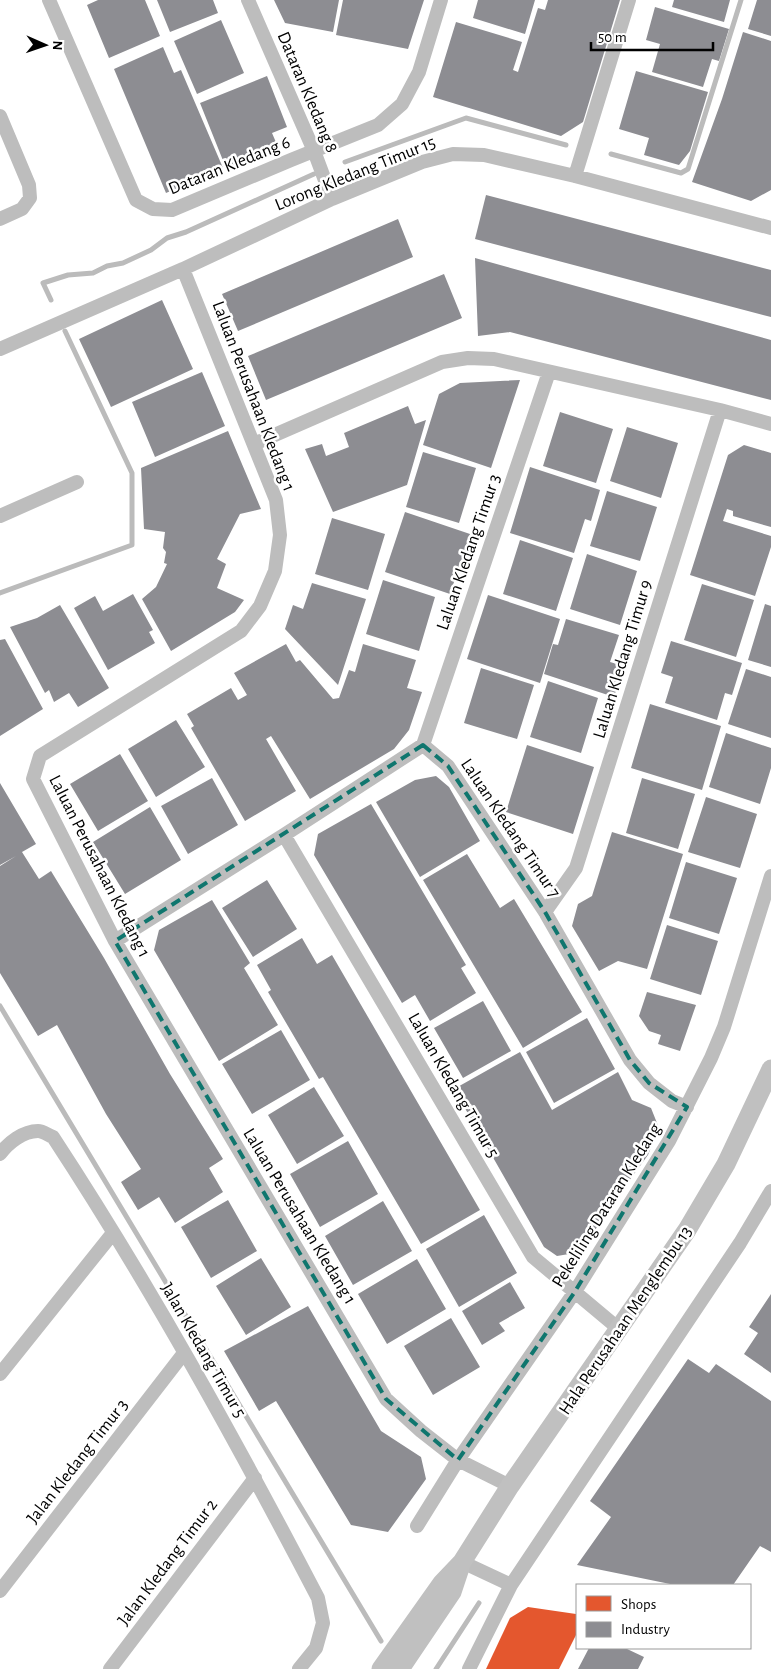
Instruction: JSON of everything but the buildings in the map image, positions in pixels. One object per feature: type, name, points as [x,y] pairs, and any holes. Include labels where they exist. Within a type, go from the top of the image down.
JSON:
[{"type":"street","name":"Dataran Kledang 6","points":[[49,0],[136,200],[153,209],[172,210],[378,125],[402,104],[419,72],[441,0]]},
{"type":"street","name":"Dataran Kledang 8","points":[[248,0],[314,151],[332,199]]},
{"type":"street","points":[[576,176],[629,0]]},
{"type":"street","points":[[0,116],[29,185],[30,198],[22,209],[0,218]]},
{"type":"street","name":"Lorong Kledang Timur 15","points":[[0,350],[183,269],[332,199],[422,162],[453,154],[484,155],[576,176],[771,228]]},
{"type":"street","name":"Laluan Perusahaan Kledang 1","points":[[183,269],[276,500],[280,535],[275,571],[260,606],[242,630],[40,756],[33,779],[115,941],[386,1399],[421,1431],[458,1460],[510,1486]]},
{"type":"street","points":[[254,444],[442,362],[468,358],[494,360],[720,410],[771,424]]},
{"type":"street","name":"Laluan Kledang Timur 3","points":[[424,745],[549,372]]},
{"type":"street","name":"Laluan Kledang Timur 9","points":[[545,912],[576,868],[720,410]]},
{"type":"street","points":[[0,516],[77,482]]},
{"type":"street","points":[[115,941],[284,836],[424,745]]},
{"type":"street","name":"Laluan Kledang Timur 7","points":[[424,745],[448,766],[545,912],[630,1060],[649,1083],[672,1101],[687,1108]]},
{"type":"street","name":"Laluan Kledang Timur 5","points":[[284,836],[533,1257],[619,1330]]},
{"type":"street","name":"Pekeliling Dataran Kledang","points":[[417,1526],[458,1460],[574,1293],[669,1141],[687,1108],[712,1058],[724,1027],[771,876]]},
{"type":"street","name":"Hala Perusahaan Menglembu 13","points":[[381,1669],[442,1583],[462,1562],[510,1486],[687,1230],[726,1164],[771,1069]]},
{"type":"street","name":"Jalan Kledang Timur 5","points":[[0,1154],[5,1147],[23,1134],[39,1131],[53,1137],[113,1233],[184,1353],[255,1478],[318,1598],[323,1623],[316,1648],[300,1669]]},
{"type":"street","points":[[469,1669],[511,1585],[735,1250],[771,1191]]},
{"type":"street","points":[[0,1374],[113,1233]]},
{"type":"street","name":"Jalan Kledang Timur 3","points":[[0,1591],[184,1353]]},
{"type":"street","name":"Jalan Kledang Timur 2","points":[[110,1669],[255,1478]]},
{"type":"street","points":[[462,1562],[511,1585]]},
{"type":"street","name":"Hala Perusahaan Menglembu 13","points":[[400,1669],[452,1592],[462,1562]]},
{"type":"highlighted area","points":[[423,745],[448,766],[545,912],[630,1060],[649,1083],[687,1107],[574,1293],[458,1460],[386,1399],[115,941]]},
{"type":"waterway","points":[[611,154],[681,173],[688,169],[741,0]]},
{"type":"waterway","points":[[345,162],[466,118],[566,145]]},
{"type":"waterway","points":[[51,300],[43,283],[68,275],[93,273],[107,266],[123,263],[151,250],[167,238],[186,232],[314,174]]},
{"type":"waterway","points":[[0,593],[132,545],[132,473],[65,331]]},
{"type":"waterway","points":[[0,1006],[381,1641]]},
{"type":"waterway","points":[[436,1669],[479,1603]]}]
